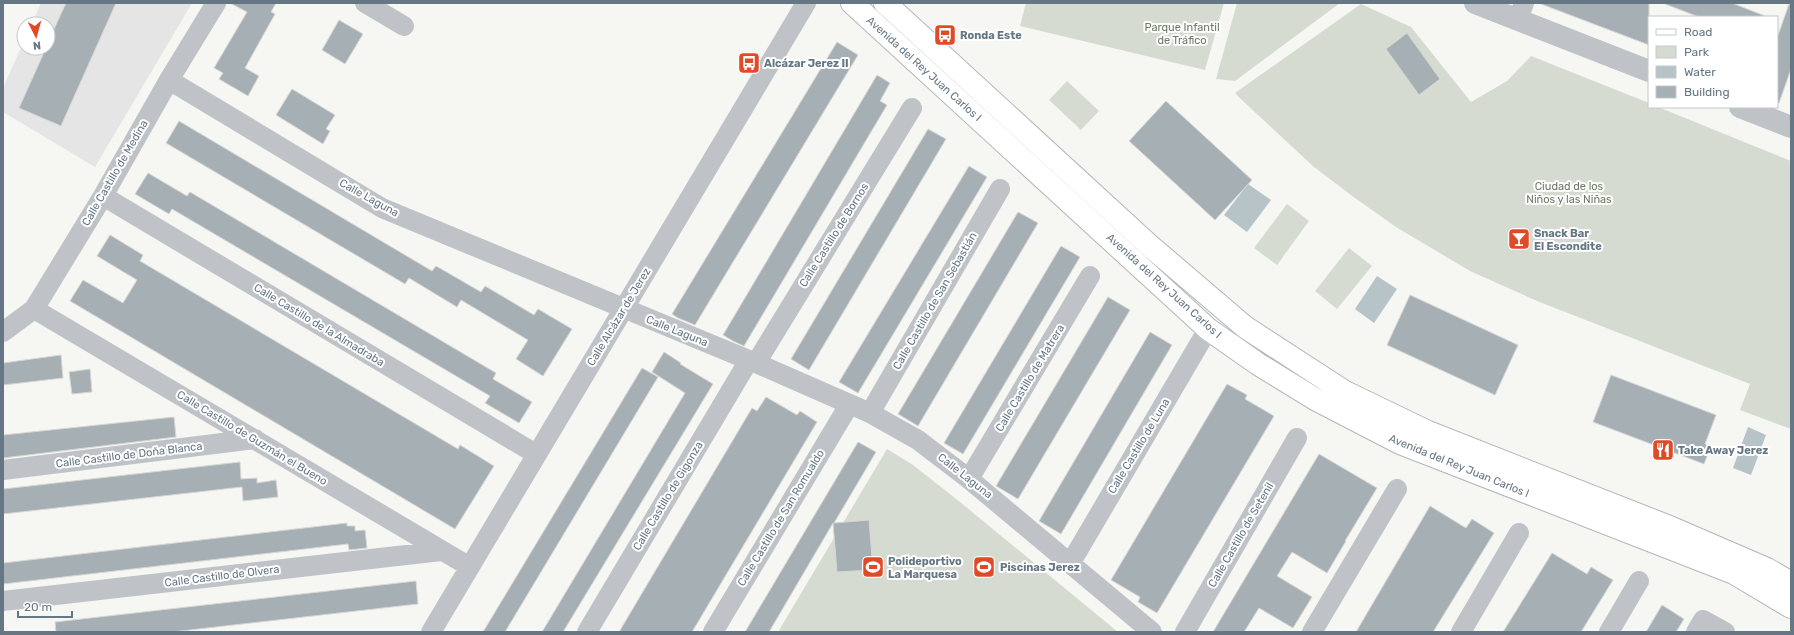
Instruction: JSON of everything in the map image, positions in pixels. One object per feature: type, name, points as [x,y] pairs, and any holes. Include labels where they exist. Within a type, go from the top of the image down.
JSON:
[{"type":"main road","name":"Avenida del Rey Juan Carlos I","points":[[852,3],[1208,329],[1258,364],[1315,399],[1400,443],[1734,573],[1791,607]]},
{"type":"main road","name":"Avenida del Rey Juan Carlos I","points":[[885,3],[1149,245],[1233,317],[1250,331],[1332,384],[1345,392],[1428,432],[1672,528],[1767,570],[1791,584]]},
{"type":"street","name":"Calle Castillo de Medina","points":[[3,332],[34,309],[103,196],[169,80],[216,3]]},
{"type":"street","points":[[365,3],[404,26]]},
{"type":"street","name":"Calle Alcázar de Jerez","points":[[431,632],[806,3]]},
{"type":"street","points":[[1475,3],[1521,11],[1648,71]]},
{"type":"street","name":"Calle Laguna","points":[[169,80],[382,208],[752,362],[870,413],[918,440],[969,479],[1152,632]]},
{"type":"street","name":"Calle Castillo de Bornos","points":[[752,362],[912,108]]},
{"type":"street","points":[[1743,108],[1791,127]]},
{"type":"street","name":"Calle Castillo de San Sebastián","points":[[870,413],[1000,189]]},
{"type":"street","name":"Calle Castillo de la Almadraba","points":[[103,196],[536,454]]},
{"type":"street","name":"Calle Castillo de Matrera","points":[[969,479],[1090,276]]},
{"type":"street","name":"Calle Castillo de Guzmán el Bueno","points":[[34,309],[470,567]]},
{"type":"street","name":"Calle Castillo de Luna","points":[[1070,564],[1208,329]]},
{"type":"street","name":"Calle Castillo de Gigonza","points":[[587,632],[752,362]]},
{"type":"street","name":"Calle Castillo de San Romualdo","points":[[713,632],[849,405]]},
{"type":"street","name":"Calle Castillo de Setenil","points":[[1185,632],[1297,438]]},
{"type":"street","name":"Calle Castillo de Doña Blanca","points":[[3,470],[255,439]]},
{"type":"street","points":[[1312,632],[1398,489]]},
{"type":"street","points":[[1461,632],[1519,534]]},
{"type":"street","name":"Calle Castillo de Olvera","points":[[3,601],[441,551]]},
{"type":"street","points":[[1609,632],[1639,580]]},
{"type":"street","points":[[1696,632],[1703,620],[1725,632]]},
{"type":"shaded area","points":[[41,3],[192,3],[95,167],[3,112],[3,88],[17,56],[56,56],[56,16],[35,16]]},
{"type":"green space","name":"Parque Infantil de Tráfico","points":[[1026,3],[1224,3],[1205,70],[1020,26]]},
{"type":"green space","points":[[1237,3],[1340,3],[1235,81],[1216,79]]},
{"type":"green space","name":"Ciudad de los Niños y las Niñas","points":[[1361,4],[1411,27],[1471,102],[1507,81],[1531,56],[1648,103],[1648,108],[1660,108],[1791,161],[1791,429],[1740,410],[1750,384],[1537,301],[1470,271],[1396,227],[1314,167],[1235,93]]},
{"type":"green space","points":[[1067,81],[1099,111],[1081,130],[1049,100]]},
{"type":"green space","points":[[1287,204],[1309,221],[1277,265],[1254,248]]},
{"type":"green space","points":[[1349,248],[1372,266],[1337,309],[1315,291]]},
{"type":"green space","points":[[887,449],[913,465],[960,502],[1118,632],[778,632]]},
{"type":"water","points":[[1248,184],[1271,200],[1247,232],[1224,215]]},
{"type":"water","points":[[1377,276],[1397,289],[1374,323],[1355,309]]},
{"type":"water","points":[[1748,427],[1766,435],[1751,475],[1733,468]]},
{"type":"building","points":[[66,3],[116,3],[61,126],[19,108],[42,56],[56,56],[56,25]]},
{"type":"building","points":[[230,3],[276,3],[271,12],[275,14],[245,68],[259,76],[248,96],[219,79],[223,73],[214,68],[247,12]]},
{"type":"building","points":[[1649,3],[1648,45],[1541,4]]},
{"type":"building","points":[[1732,3],[1765,16],[1696,16],[1665,4]]},
{"type":"building","points":[[1789,4],[1791,5],[1791,69],[1779,103],[1778,103],[1778,35]]},
{"type":"building","points":[[339,20],[363,34],[345,64],[322,50]]},
{"type":"building","points":[[1407,33],[1440,79],[1419,95],[1386,49]]},
{"type":"building","points":[[837,42],[858,55],[695,325],[678,318],[672,314]]},
{"type":"building","points":[[877,75],[890,83],[880,101],[887,105],[744,346],[733,341],[723,335]]},
{"type":"building","points":[[292,89],[335,115],[326,129],[330,131],[323,144],[276,115]]},
{"type":"building","points":[[1166,101],[1252,180],[1215,220],[1129,141]]},
{"type":"building","points":[[179,121],[432,271],[436,266],[481,292],[485,286],[534,315],[538,309],[572,329],[543,376],[516,359],[528,340],[461,300],[457,307],[409,278],[405,284],[166,143]]},
{"type":"building","points":[[928,129],[946,139],[809,370],[791,359]]},
{"type":"building","points":[[969,166],[987,177],[858,393],[839,382]]},
{"type":"building","points":[[148,173],[187,196],[190,192],[496,373],[493,379],[532,402],[519,423],[485,403],[490,396],[172,209],[169,214],[135,194]]},
{"type":"building","points":[[1018,212],[1038,223],[918,426],[898,414]]},
{"type":"building","name":"Snack Bar El Escondite","points":[[1513,231],[1527,232],[1525,247],[1511,245]]},
{"type":"building","points":[[110,235],[143,255],[140,261],[458,449],[460,445],[494,466],[455,529],[70,301],[83,280],[123,303],[137,280],[97,256]]},
{"type":"building","points":[[1061,246],[1080,257],[963,454],[944,443]]},
{"type":"building","points":[[1410,295],[1518,345],[1495,395],[1387,345]]},
{"type":"building","points":[[1108,297],[1130,310],[1018,499],[996,486]]},
{"type":"building","points":[[1150,332],[1172,345],[1061,534],[1039,521]]},
{"type":"building","points":[[664,352],[681,363],[680,364],[713,384],[563,632],[542,632],[685,393],[652,372]]},
{"type":"building","points":[[61,355],[63,378],[3,385],[3,363]]},
{"type":"building","points":[[642,368],[658,377],[505,632],[483,632]]},
{"type":"building","points":[[90,369],[92,392],[72,394],[69,372]]},
{"type":"building","points":[[1611,375],[1716,415],[1705,444],[1711,446],[1704,464],[1593,422]]},
{"type":"building","points":[[1227,384],[1247,395],[1245,399],[1274,416],[1157,613],[1138,602],[1140,597],[1111,580]]},
{"type":"building","points":[[766,397],[797,415],[800,411],[817,422],[692,632],[619,632],[752,408],[757,411]]},
{"type":"building","points":[[174,417],[176,437],[3,458],[3,435]]},
{"type":"building","points":[[858,442],[876,452],[834,523],[869,520],[873,570],[837,572],[833,523],[769,632],[745,632]]},
{"type":"building","points":[[1319,454],[1377,488],[1327,573],[1292,552],[1277,576],[1312,597],[1293,628],[1259,608],[1244,632],[1213,632]]},
{"type":"building","points":[[240,462],[241,479],[257,478],[257,483],[276,480],[278,497],[243,501],[242,487],[3,514],[3,489]]},
{"type":"building","points":[[1430,506],[1466,528],[1472,519],[1494,533],[1433,632],[1356,632]]},
{"type":"building","points":[[347,523],[347,526],[355,526],[355,531],[365,530],[367,548],[349,550],[348,544],[3,584],[3,563]]},
{"type":"building","points":[[1552,553],[1587,574],[1591,567],[1613,580],[1581,632],[1503,632]]},
{"type":"building","points":[[416,581],[418,604],[172,632],[56,632],[55,622]]},
{"type":"building","points":[[1662,605],[1684,619],[1676,632],[1646,632]]},
{"type":"place","name":"Ronda Este","points":[[945,35]]},
{"type":"place","name":"Alcázar Jerez II","points":[[749,63]]},
{"type":"place","name":"Snack Bar El Escondite","points":[[1519,239]]},
{"type":"place","name":"Take Away Jerez","points":[[1663,450]]},
{"type":"place","name":"Polideportivo La Marquesa","points":[[873,567]]},
{"type":"place","name":"Piscinas Jerez","points":[[984,567]]}]
